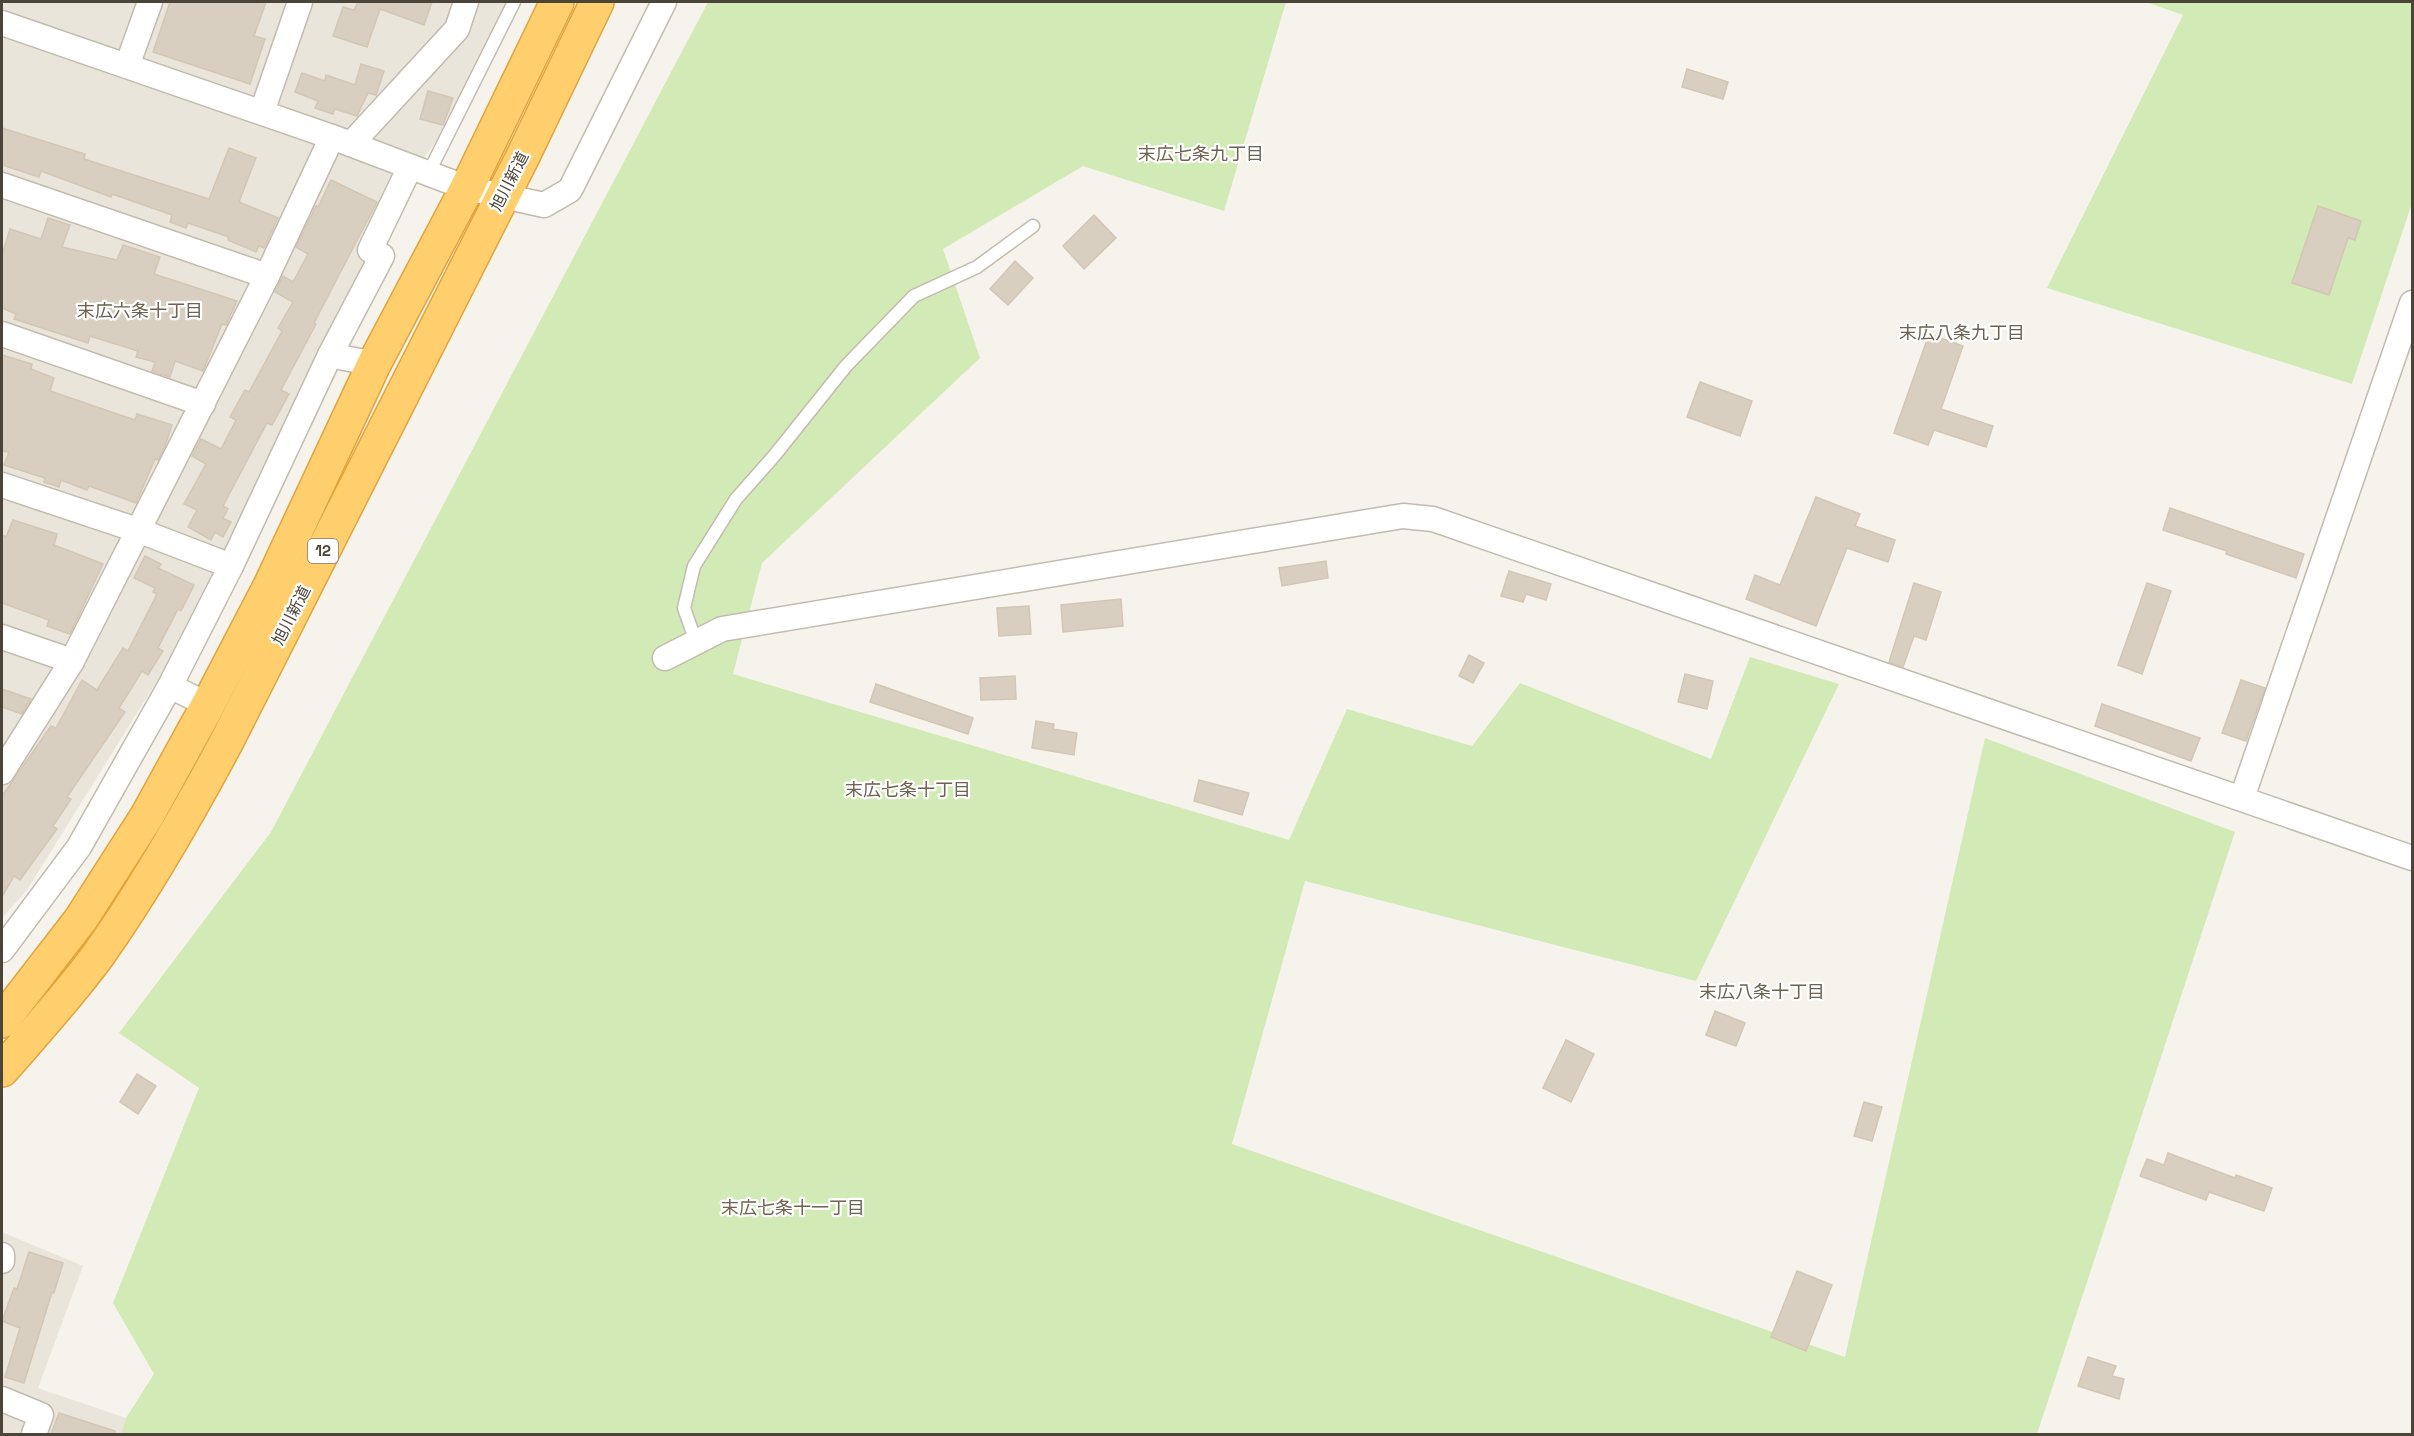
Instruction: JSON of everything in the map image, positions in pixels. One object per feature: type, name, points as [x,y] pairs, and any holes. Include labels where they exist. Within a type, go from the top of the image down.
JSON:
[{"type":"highway","name":"旭川新道","points":[[2,1021],[81,919],[147,816],[208,705],[271,584],[374,364],[467,188],[556,2]]},
{"type":"highway","name":"旭川新道","points":[[2,1070],[98,955],[139,895],[179,829],[228,741],[597,2]]},
{"type":"street","points":[[127,66],[150,2]]},
{"type":"street","points":[[262,112],[300,2]]},
{"type":"street","points":[[2,772],[72,661],[140,531],[267,276],[341,140],[457,29],[466,2]]},
{"type":"street","points":[[5,31],[127,66],[341,140],[467,188],[544,205],[570,190],[664,2]]},
{"type":"street","points":[[2,950],[79,848],[171,686],[231,566],[330,355],[382,256],[369,250],[419,170]]},
{"type":"street","points":[[2,185],[267,276]]},
{"type":"street","points":[[2242,798],[2412,303]]},
{"type":"street","points":[[2,334],[203,404]]},
{"type":"street","points":[[330,355],[374,364]]},
{"type":"street","points":[[2,485],[140,531],[231,566]]},
{"type":"street","points":[[665,658],[722,628],[1403,516],[1433,519],[2412,858]]},
{"type":"street","points":[[2,637],[72,661]]},
{"type":"street","points":[[171,686],[208,705]]},
{"type":"street","points":[[2,1255],[2,1261]]},
{"type":"street","points":[[2,1399],[41,1415],[34,1434]]},
{"type":"lane","points":[[419,170],[514,2]]},
{"type":"lane","points":[[696,642],[684,608],[694,566],[736,499],[774,456],[846,366],[914,296],[977,267],[1033,226]]},
{"type":"shaded area","points":[[2,2],[508,2],[447,126],[397,196],[170,660],[27,890],[2,918]]},
{"type":"shaded area","points":[[2,1232],[83,1266],[38,1388],[126,1418],[121,1434],[2,1434]]},
{"type":"green space","points":[[708,2],[1286,2],[1224,211],[1083,166],[943,249],[980,358],[762,563],[733,674],[1289,840],[1347,709],[1472,746],[1520,683],[1711,759],[1750,657],[1839,684],[1696,981],[1305,881],[1232,1144],[1845,1357],[1985,738],[2235,832],[2037,1434],[121,1434],[126,1418],[154,1374],[113,1303],[199,1088],[119,1033],[271,832]]},
{"type":"green space","points":[[2146,2],[2412,2],[2412,203],[2352,384],[2047,288],[2183,15]]},
{"type":"building","points":[[170,2],[266,2],[254,36],[265,39],[250,84],[153,52]]},
{"type":"building","points":[[358,2],[432,2],[424,25],[380,9],[367,47],[333,36],[343,7],[354,10]]},
{"type":"building","points":[[361,64],[384,71],[376,95],[368,93],[357,116],[335,109],[333,114],[315,108],[318,101],[295,92],[302,73],[325,81],[326,75],[355,85]]},
{"type":"building","points":[[1687,69],[1728,82],[1723,99],[1682,87]]},
{"type":"building","points":[[428,91],[453,98],[443,125],[420,119]]},
{"type":"building","points":[[2,128],[85,154],[84,159],[209,199],[229,148],[256,158],[239,202],[278,218],[264,248],[259,246],[256,252],[228,240],[229,237],[188,223],[186,228],[170,222],[172,215],[112,194],[111,197],[41,171],[39,177],[2,165]]},
{"type":"building","points":[[331,180],[377,202],[281,390],[289,394],[272,425],[267,423],[223,506],[228,509],[223,518],[231,522],[223,537],[215,532],[211,540],[188,527],[197,510],[184,504],[206,464],[192,456],[201,439],[221,449],[236,420],[230,417],[245,390],[249,392],[282,331],[278,328],[293,302],[275,292],[283,276],[293,282],[308,254],[296,247]]},
{"type":"building","points":[[2318,206],[2361,221],[2355,240],[2348,238],[2329,295],[2292,283]]},
{"type":"building","points":[[1094,215],[1116,238],[1084,269],[1063,246]]},
{"type":"building","points":[[48,218],[70,225],[62,247],[117,260],[123,245],[160,257],[154,274],[237,301],[226,325],[222,324],[203,371],[175,361],[170,377],[152,371],[155,362],[136,357],[138,351],[90,336],[88,343],[14,319],[16,314],[2,308],[2,255],[10,229],[41,239]]},
{"type":"building","points":[[1015,261],[1033,278],[1008,305],[990,289]]},
{"type":"building","points":[[1929,334],[1963,346],[1941,409],[1993,426],[1986,447],[1934,430],[1928,445],[1894,433]]},
{"type":"building","points":[[2,355],[32,364],[31,369],[54,378],[50,391],[135,420],[137,414],[172,425],[165,446],[158,460],[155,459],[136,503],[89,486],[87,490],[61,480],[59,487],[44,482],[45,478],[4,465],[9,452],[2,451]]},
{"type":"building","points":[[1700,382],[1752,401],[1740,436],[1687,417]]},
{"type":"building","points":[[1816,497],[1860,514],[1855,526],[1895,540],[1888,562],[1847,548],[1816,626],[1746,599],[1755,575],[1780,585]]},
{"type":"building","points":[[2170,508],[2304,554],[2296,578],[2226,554],[2227,551],[2163,530]]},
{"type":"building","points":[[13,520],[57,534],[54,545],[103,564],[70,634],[47,626],[49,620],[2,603],[2,535],[6,537]]},
{"type":"building","points":[[145,556],[161,564],[158,568],[194,585],[181,611],[178,609],[158,648],[163,651],[148,675],[142,671],[119,708],[125,712],[67,797],[71,799],[53,826],[57,829],[20,880],[14,876],[2,897],[2,796],[51,726],[56,728],[82,680],[97,690],[123,648],[128,651],[157,594],[153,592],[155,588],[134,578]]},
{"type":"building","points":[[1326,561],[1328,578],[1282,586],[1279,568]]},
{"type":"building","points":[[1509,571],[1551,584],[1546,600],[1526,594],[1523,602],[1501,596]]},
{"type":"building","points":[[1914,583],[1941,592],[1926,640],[1914,636],[1903,667],[1889,662]]},
{"type":"building","points":[[2147,583],[2171,591],[2142,674],[2118,665]]},
{"type":"building","points":[[1121,599],[1123,626],[1063,632],[1061,605]]},
{"type":"building","points":[[1029,606],[1031,634],[999,636],[997,608]]},
{"type":"building","points":[[1469,655],[1484,663],[1473,683],[1459,676]]},
{"type":"building","points":[[1685,674],[1713,681],[1707,709],[1678,702]]},
{"type":"building","points":[[1015,676],[1016,699],[981,700],[980,678]]},
{"type":"building","points":[[2241,680],[2265,688],[2246,741],[2222,733]]},
{"type":"building","points":[[876,684],[973,718],[968,734],[870,702]]},
{"type":"building","points":[[2,689],[31,699],[22,714],[2,707]]},
{"type":"building","points":[[2102,704],[2200,738],[2191,761],[2095,726]]},
{"type":"building","points":[[1036,721],[1054,724],[1053,729],[1077,733],[1074,755],[1032,748]]},
{"type":"building","points":[[1199,780],[1249,793],[1242,815],[1194,801]]},
{"type":"building","points":[[1715,1011],[1745,1023],[1736,1046],[1706,1035]]},
{"type":"building","points":[[1566,1040],[1594,1054],[1571,1102],[1543,1088]]},
{"type":"building","points":[[137,1074],[156,1086],[138,1114],[120,1102]]},
{"type":"building","points":[[1864,1102],[1882,1107],[1872,1141],[1854,1136]]},
{"type":"building","points":[[2168,1153],[2235,1178],[2236,1175],[2272,1188],[2264,1211],[2209,1192],[2206,1200],[2140,1176],[2147,1159],[2164,1165]]},
{"type":"building","points":[[29,1252],[63,1263],[24,1383],[5,1377],[20,1328],[2,1321],[14,1288],[17,1289]]},
{"type":"building","points":[[1797,1271],[1832,1285],[1806,1351],[1771,1337]]},
{"type":"building","points":[[2088,1357],[2116,1366],[2112,1376],[2124,1379],[2119,1399],[2078,1386]]},
{"type":"building","points":[[59,1413],[115,1431],[115,1434],[51,1434]]},
{"type":"district","name":"末広七条九丁目","points":[[1201,154]]},
{"type":"district","name":"末広六条十丁目","points":[[140,311]]},
{"type":"district","name":"末広八条九丁目","points":[[1962,333]]},
{"type":"district","name":"末広七条十丁目","points":[[908,790]]},
{"type":"district","name":"末広八条十丁目","points":[[1762,992]]},
{"type":"district","name":"末広七条十一丁目","points":[[793,1208]]}]
